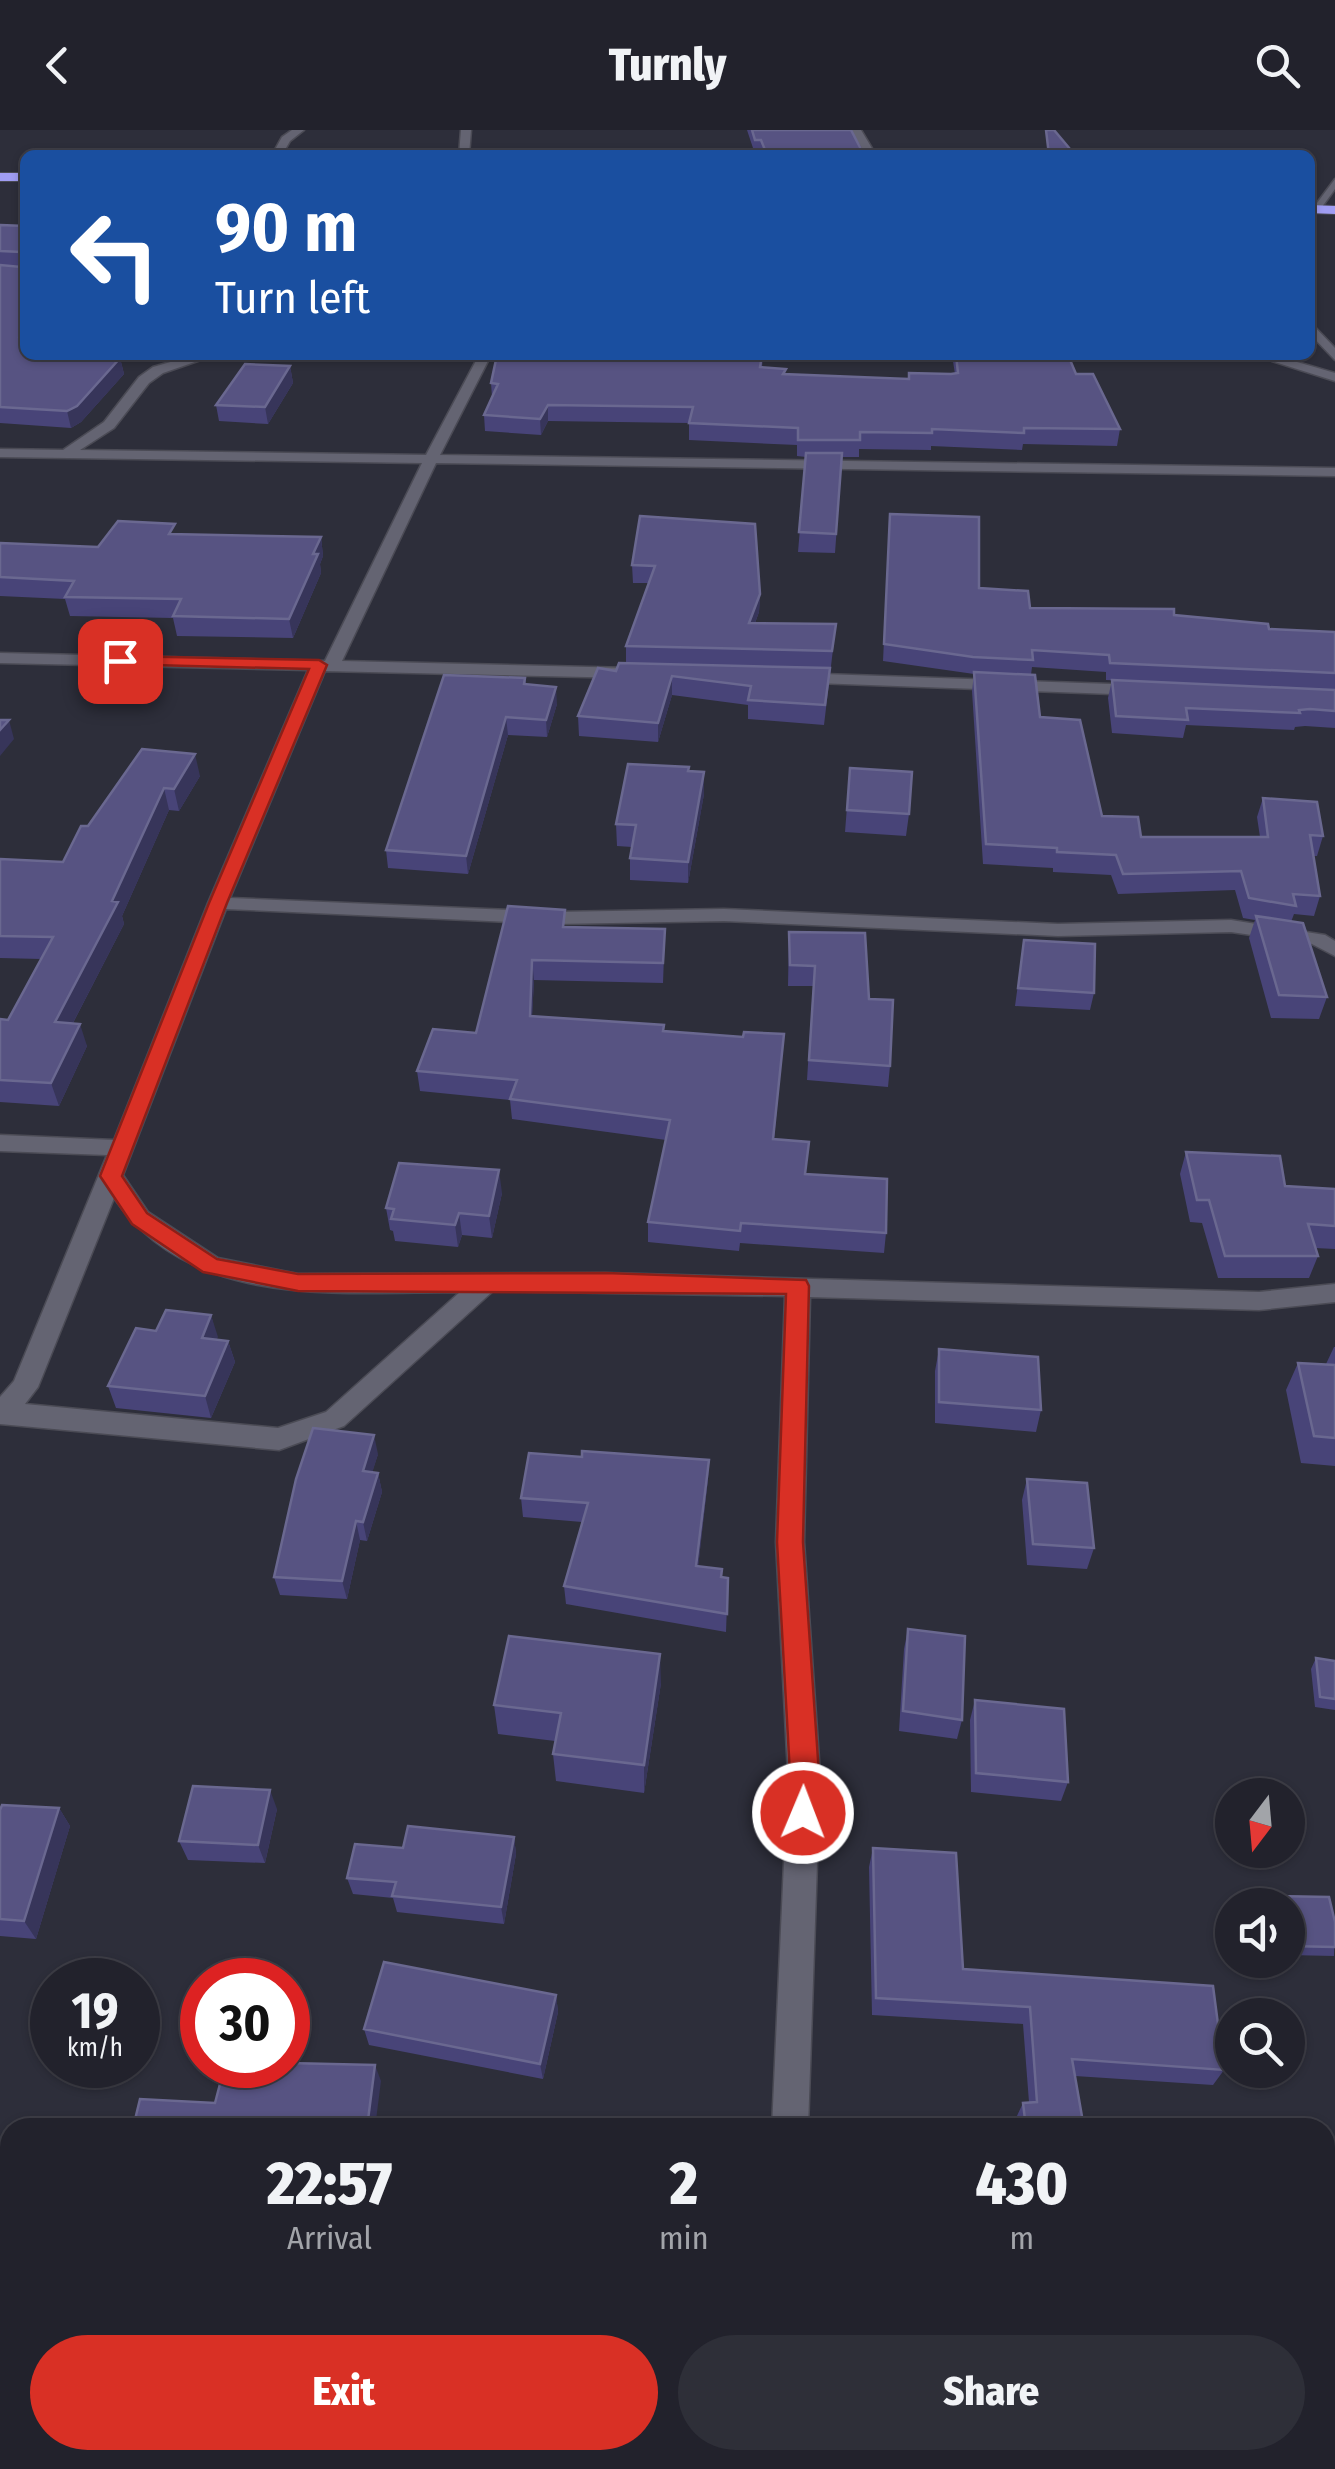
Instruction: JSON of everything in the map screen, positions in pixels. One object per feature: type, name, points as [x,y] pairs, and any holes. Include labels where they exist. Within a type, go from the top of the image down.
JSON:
[{"type":"street","points":[[280,150],[286,138],[298,130]]},
{"type":"street","points":[[1315,207],[1335,182]]},
{"type":"street","points":[[1315,335],[1335,356]]},
{"type":"street","points":[[64,453],[109,425],[144,380],[158,370],[192,360]]},
{"type":"street","points":[[1,1413],[25,1387],[218,903],[325,666],[483,360]]},
{"type":"street","points":[[1276,360],[1335,377]]},
{"type":"street","points":[[0,456],[64,453],[1064,471],[1335,472]]},
{"type":"street","points":[[0,658],[647,674]]},
{"type":"street","points":[[783,677],[1156,691]]},
{"type":"street","points":[[218,903],[556,918],[724,915],[1058,930],[1232,926],[1318,939],[1335,950]]},
{"type":"street","points":[[0,1142],[119,1148]]},
{"type":"street","points":[[111,1176],[140,1218],[211,1266],[298,1282],[798,1286],[1260,1301],[1335,1293]]},
{"type":"street","points":[[1,1413],[279,1439],[335,1420],[422,1337],[488,1282]]},
{"type":"street","points":[[790,2118],[804,1774],[790,1542],[798,1286]]},
{"type":"building","points":[[752,130],[851,130],[861,150],[765,150],[761,140],[755,140]]},
{"type":"building","points":[[1046,130],[1054,130],[1071,150],[1048,150]]},
{"type":"building","points":[[0,225],[20,226],[20,252],[0,251]]},
{"type":"building","points":[[0,265],[20,267],[20,360],[118,360],[77,406],[67,411],[0,407]]},
{"type":"building","points":[[496,360],[761,360],[760,367],[786,369],[783,374],[909,379],[909,373],[958,373],[957,360],[1070,360],[1076,374],[1093,374],[1120,429],[1024,428],[1024,433],[932,429],[932,433],[860,432],[860,440],[798,440],[798,428],[689,423],[693,407],[548,405],[540,419],[484,415],[498,384],[491,383]]},
{"type":"building","points":[[245,364],[290,366],[265,407],[216,405]]},
{"type":"building","points":[[806,453],[842,453],[836,534],[799,532]]},
{"type":"building","points":[[890,514],[979,517],[979,588],[1028,591],[1030,608],[1174,609],[1174,615],[1268,624],[1269,629],[1335,632],[1335,673],[1110,663],[1109,655],[1032,650],[1033,660],[973,657],[884,644]]},
{"type":"building","points":[[640,516],[755,524],[760,594],[749,623],[836,624],[832,651],[626,646],[655,566],[632,565]]},
{"type":"building","points":[[118,521],[175,524],[169,534],[321,537],[313,554],[318,554],[289,619],[173,616],[181,599],[65,597],[74,581],[0,577],[0,543],[98,547]]},
{"type":"building","points":[[619,663],[830,668],[825,705],[748,700],[751,686],[672,676],[658,723],[578,716],[598,668],[616,671]]},
{"type":"building","points":[[974,672],[1035,675],[1040,717],[1080,720],[1102,816],[1138,817],[1141,837],[1268,837],[1263,798],[1317,802],[1323,836],[1310,835],[1320,896],[1293,894],[1296,906],[1249,898],[1241,871],[1123,874],[1116,855],[986,844]]},
{"type":"building","points":[[444,675],[525,678],[524,684],[556,687],[546,720],[506,717],[466,856],[386,850]]},
{"type":"building","points":[[1112,680],[1335,690],[1335,711],[1186,708],[1188,720],[1116,716]]},
{"type":"building","points":[[142,749],[195,754],[174,789],[164,788],[112,901],[118,902],[55,1022],[80,1024],[51,1083],[0,1080],[0,1019],[8,1020],[53,937],[0,936],[0,859],[63,862],[81,826],[88,826]]},
{"type":"building","points":[[628,764],[689,767],[688,771],[704,772],[688,862],[630,858],[636,825],[616,824]]},
{"type":"building","points":[[850,768],[912,772],[909,814],[847,810]]},
{"type":"building","points":[[508,906],[565,910],[563,927],[665,929],[663,963],[532,960],[530,1016],[664,1025],[663,1031],[743,1037],[744,1032],[784,1034],[773,1139],[809,1142],[805,1174],[887,1179],[886,1233],[741,1223],[740,1231],[648,1222],[670,1120],[510,1099],[517,1080],[417,1071],[433,1029],[476,1033]]},
{"type":"building","points":[[1256,916],[1303,923],[1327,997],[1279,995]]},
{"type":"building","points":[[789,932],[865,933],[869,999],[893,1000],[890,1066],[809,1060],[815,966],[790,965]]},
{"type":"building","points":[[1024,940],[1095,944],[1094,993],[1018,988]]},
{"type":"building","points":[[1186,1152],[1280,1156],[1285,1186],[1335,1189],[1335,1226],[1308,1224],[1318,1256],[1225,1256],[1209,1200],[1197,1200]]},
{"type":"building","points":[[399,1163],[499,1170],[489,1216],[459,1213],[455,1225],[391,1219],[394,1209],[386,1208]]},
{"type":"building","points":[[166,1310],[211,1315],[202,1338],[228,1341],[205,1396],[108,1386],[136,1328],[156,1331]]},
{"type":"building","points":[[939,1349],[1038,1357],[1041,1410],[939,1402]]},
{"type":"building","points":[[1298,1363],[1335,1365],[1335,1438],[1314,1436]]},
{"type":"building","points":[[313,1428],[374,1435],[363,1471],[378,1473],[363,1522],[356,1521],[342,1581],[274,1577],[296,1479]]},
{"type":"building","points":[[582,1451],[709,1460],[696,1566],[722,1569],[721,1577],[728,1578],[727,1614],[564,1586],[588,1503],[521,1498],[529,1453],[582,1457]]},
{"type":"building","points":[[1027,1479],[1087,1483],[1094,1548],[1033,1544]]},
{"type":"building","points":[[908,1629],[965,1636],[962,1720],[903,1711]]},
{"type":"building","points":[[509,1636],[660,1654],[644,1765],[553,1754],[561,1713],[494,1705]]},
{"type":"building","points":[[1316,1658],[1335,1661],[1335,1699],[1320,1697]]},
{"type":"building","points":[[975,1700],[1064,1709],[1068,1782],[976,1773]]},
{"type":"building","points":[[193,1786],[270,1790],[258,1845],[179,1841]]},
{"type":"building","points":[[2,1805],[59,1808],[24,1921],[0,1919]]},
{"type":"building","points":[[408,1826],[514,1837],[501,1907],[392,1896],[396,1882],[347,1878],[355,1844],[403,1848]]},
{"type":"building","points":[[873,1848],[956,1853],[963,1969],[1213,1986],[1215,2069],[1072,2059],[1082,2118],[1025,2118],[1023,2103],[1037,2102],[1030,2007],[876,1998]]},
{"type":"building","points":[[1305,1897],[1329,1897],[1335,1947],[1305,1946]]},
{"type":"building","points":[[384,1962],[556,1995],[540,2064],[364,2029]]},
{"type":"building","points":[[310,2064],[375,2065],[368,2118],[135,2118],[140,2099],[215,2103],[219,2088],[310,2088]]},
{"type":"route","points":[[120,661],[319,665],[218,903],[111,1176],[140,1218],[211,1266],[298,1282],[798,1286],[790,1542],[803,1813]]}]
